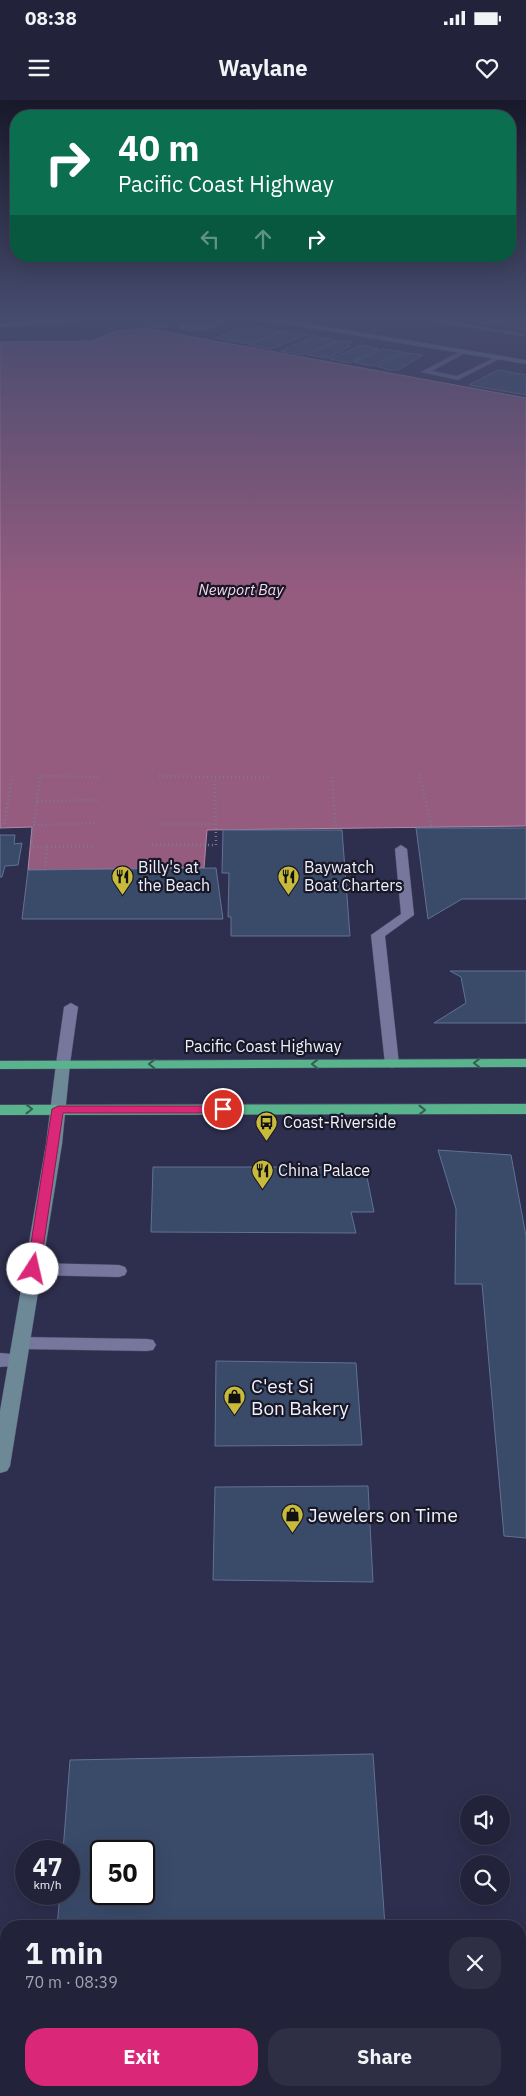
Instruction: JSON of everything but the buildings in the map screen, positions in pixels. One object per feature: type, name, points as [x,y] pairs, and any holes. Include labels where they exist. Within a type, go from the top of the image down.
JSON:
[{"type":"highway","name":"Pacific Coast Highway","points":[[0,1065],[526,1063]]},
{"type":"highway","points":[[0,1110],[526,1109]]},
{"type":"main road","points":[[0,1466],[13,1354],[33,1269],[58,1109],[63,1064]]},
{"type":"street","points":[[392,1064],[378,935],[408,915],[401,849]]},
{"type":"street","points":[[63,1064],[71,1007]]},
{"type":"street","points":[[33,1269],[119,1271]]},
{"type":"street","points":[[13,1354],[147,1345]]},
{"type":"path","points":[[419,774],[432,827]]},
{"type":"path","points":[[4,828],[12,776]]},
{"type":"path","points":[[95,846],[30,847],[40,776],[100,777]]},
{"type":"path","points":[[159,776],[271,778]]},
{"type":"path","points":[[152,845],[216,845],[215,777]]},
{"type":"path","points":[[332,777],[336,828]]},
{"type":"path","points":[[37,801],[98,800]]},
{"type":"path","points":[[34,825],[98,823]]},
{"type":"path","points":[[157,824],[215,824]]},
{"type":"path","points":[[45,870],[47,847]]},
{"type":"water","name":"Newport Bay","points":[[0,409],[526,409],[526,826],[207,830],[204,868],[28,870],[32,827],[0,828]]},
{"type":"place","name":"Billy's at the Beach","points":[[122,895]]},
{"type":"place","name":"Baywatch Boat Charters","points":[[288,895]]},
{"type":"place","name":"Coast-Riverside","points":[[267,1141]]},
{"type":"place","name":"China Palace","points":[[262,1189]]},
{"type":"place","name":"C'est Si Bon Bakery","points":[[235,1416]]},
{"type":"place","name":"Jewelers on Time","points":[[292,1534]]},
{"type":"route","points":[[33,1269],[58,1109],[223,1109]]}]
